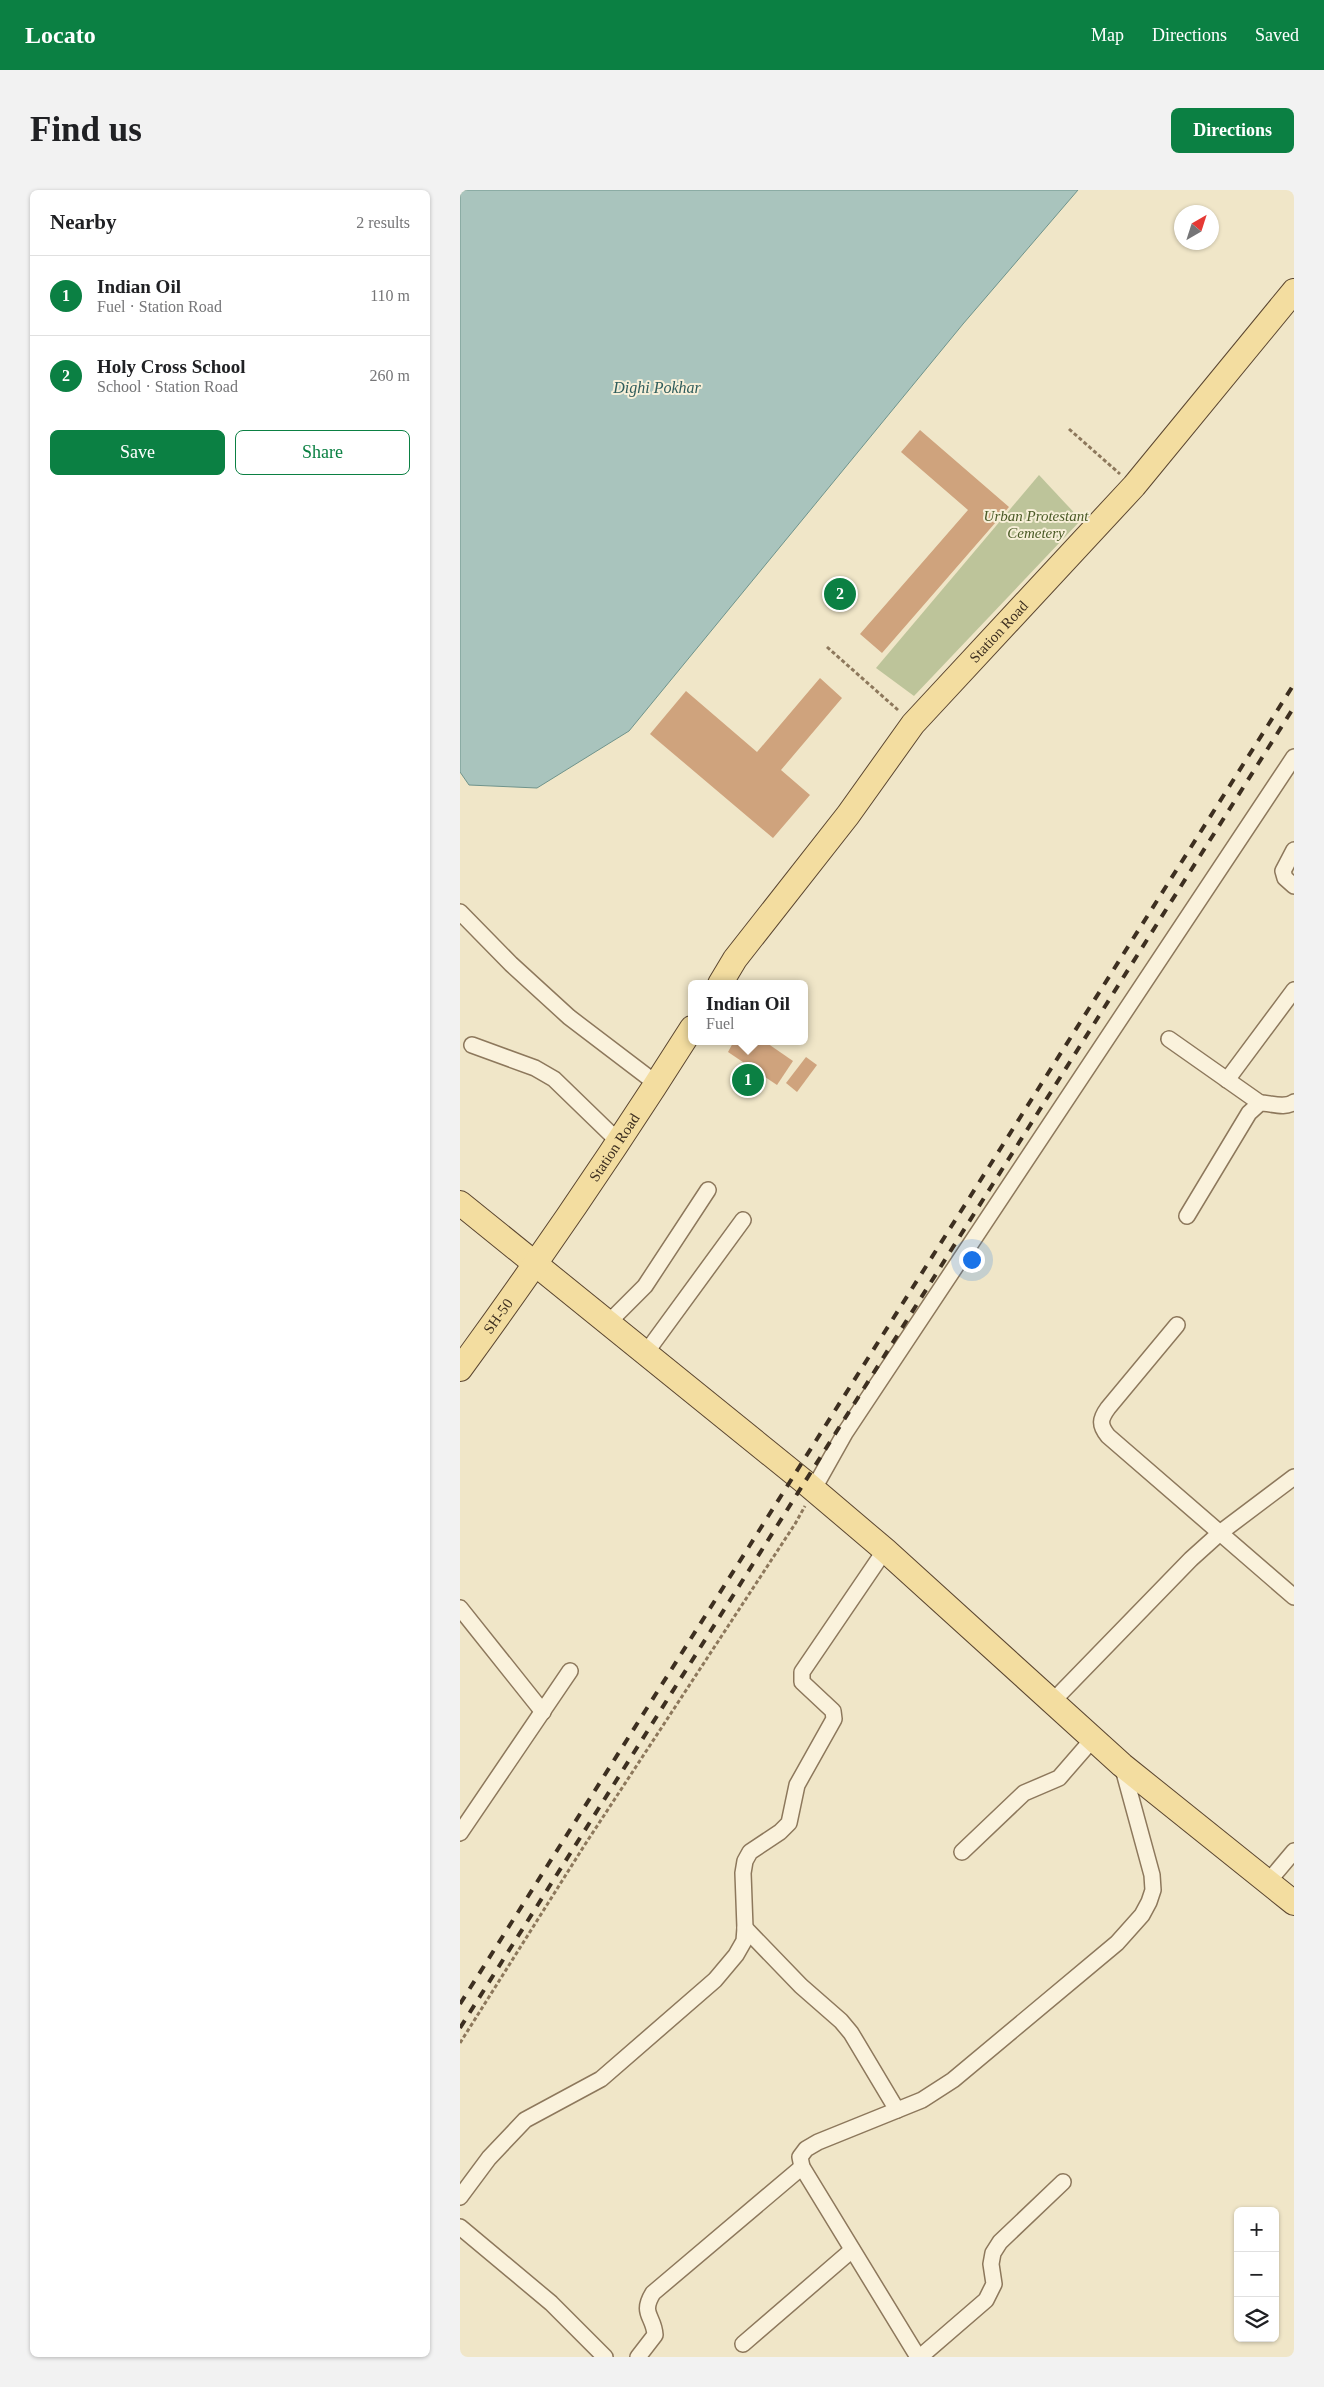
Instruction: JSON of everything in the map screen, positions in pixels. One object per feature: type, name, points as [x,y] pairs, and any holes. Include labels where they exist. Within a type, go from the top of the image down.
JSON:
[{"type":"main road","name":"Station Road","points":[[723,980],[736,959],[848,815],[913,724],[1134,486],[1294,291]]},
{"type":"main road","name":"Station Road","points":[[536,1264],[619,1142],[688,1034]]},
{"type":"main road","points":[[460,1203],[885,1550],[1092,1740],[1294,1903]]},
{"type":"main road","name":"SH-50","points":[[460,1369],[536,1264]]},
{"type":"street","points":[[813,1490],[845,1433],[1294,756]]},
{"type":"street","points":[[1294,850],[1283,871],[1285,878],[1294,886]]},
{"type":"street","points":[[462,917],[569,1017],[657,1084]]},
{"type":"street","points":[[1227,1080],[1294,990]]},
{"type":"street","points":[[1169,1039],[1260,1103],[1283,1106],[1294,1102]]},
{"type":"street","points":[[472,1045],[535,1068],[554,1079],[619,1142]]},
{"type":"street","points":[[1187,1216],[1249,1113],[1260,1103]]},
{"type":"street","points":[[608,1323],[645,1286],[708,1190]]},
{"type":"street","points":[[645,1354],[743,1220]]},
{"type":"street","points":[[1177,1325],[1108,1408],[1101,1418],[1101,1427],[1108,1436],[1294,1597]]},
{"type":"street","points":[[1051,1703],[1191,1559],[1221,1532],[1294,1477]]},
{"type":"street","points":[[460,2197],[489,2158],[525,2120],[601,2079],[715,1980],[736,1956],[744,1941],[743,1873],[745,1861],[750,1852],[780,1832],[789,1823],[797,1785],[834,1719],[833,1711],[802,1682],[802,1672],[885,1550]]},
{"type":"street","points":[[460,1608],[543,1712]]},
{"type":"street","points":[[460,1833],[570,1671]]},
{"type":"street","points":[[962,1852],[1024,1793],[1059,1778],[1092,1740]]},
{"type":"street","points":[[1063,2182],[1000,2242],[993,2253],[991,2264],[994,2284],[986,2300],[919,2357],[802,2167],[800,2157],[806,2149],[818,2142],[922,2100],[953,2080],[1117,1942],[1142,1915],[1153,1890],[1152,1875],[1122,1765]]},
{"type":"street","points":[[1268,1882],[1294,1851]]},
{"type":"street","points":[[745,1928],[802,1986],[841,2021],[851,2033],[897,2110]]},
{"type":"street","points":[[638,2357],[655,2335],[646,2310],[648,2301],[653,2293],[802,2167]]},
{"type":"street","points":[[460,2227],[551,2303],[605,2357]]},
{"type":"street","points":[[743,2344],[852,2250]]},
{"type":"path","points":[[1069,429],[1134,486]]},
{"type":"path","points":[[827,647],[913,724]]},
{"type":"path","points":[[460,2042],[584,1846],[795,1524],[813,1490]]},
{"type":"green space","name":"Urban Protestant Cemetery","points":[[1039,475],[1081,520],[914,696],[876,668]]},
{"type":"water","name":"Dighi Pokhar","points":[[460,190],[1078,190],[963,324],[629,731],[537,788],[469,785],[460,772]]},
{"type":"building","points":[[920,430],[1009,507],[882,653],[860,634],[968,510],[901,452]]},
{"type":"building","points":[[820,678],[842,698],[781,770],[810,795],[773,838],[650,734],[686,691],[757,752]]},
{"type":"building","points":[[732,1045],[770,1045],[793,1061],[777,1085],[728,1052]]},
{"type":"building","points":[[806,1057],[817,1065],[797,1092],[786,1083]]},
{"type":"railway","points":[[460,2004],[1294,684]]},
{"type":"railway","points":[[460,2028],[1294,707]]},
{"type":"place","name":"Holy Cross School","points":[[840,594]]},
{"type":"place","name":"Indian Oil","points":[[748,1080]]}]
